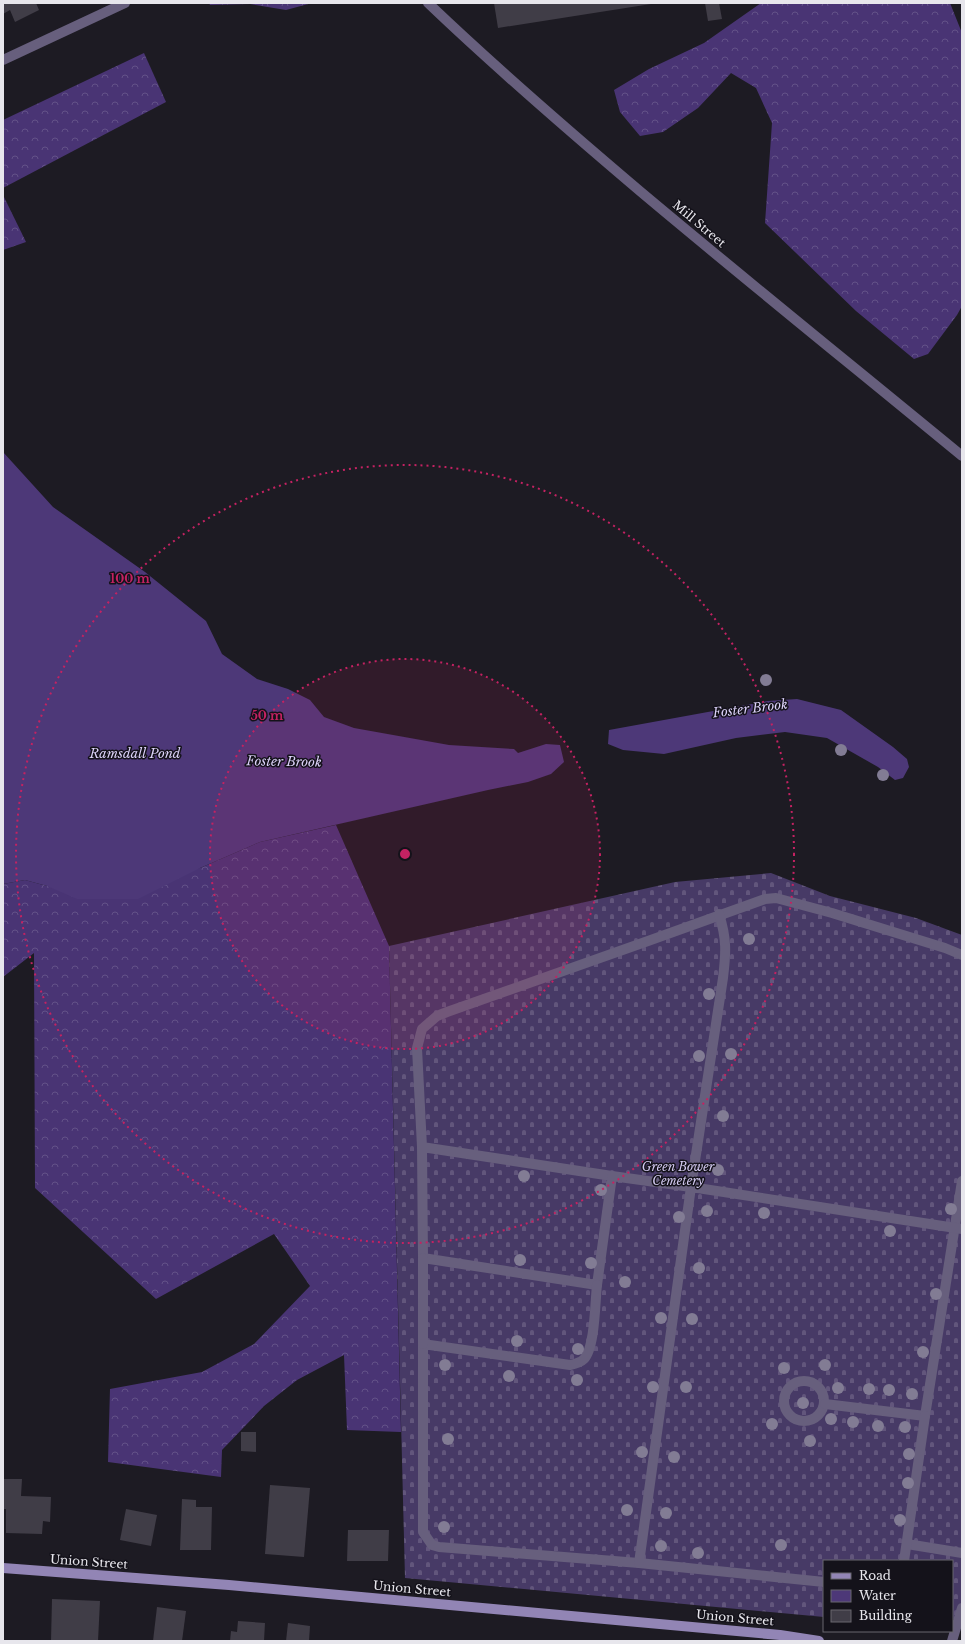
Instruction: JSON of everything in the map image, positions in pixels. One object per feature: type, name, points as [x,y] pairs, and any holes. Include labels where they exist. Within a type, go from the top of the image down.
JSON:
[{"type":"street","points":[[3,60],[125,3]]},
{"type":"street","name":"Mill Street","points":[[428,3],[482,55],[591,150],[719,258],[962,456]]},
{"type":"street","points":[[823,1582],[639,1563],[439,1547],[432,1545],[423,1532],[422,1147],[417,1048],[422,1028],[429,1022],[448,1012],[648,942],[719,914],[765,899],[776,898],[832,913],[945,948],[962,955]]},
{"type":"street","points":[[639,1563],[691,1187],[723,978],[726,945],[719,914]]},
{"type":"street","points":[[422,1147],[958,1228]]},
{"type":"street","points":[[423,1344],[570,1365],[577,1364],[584,1358],[591,1345],[597,1285],[612,1176]]},
{"type":"street","points":[[904,1560],[925,1416],[958,1228],[962,1182]]},
{"type":"street","points":[[423,1258],[597,1285]]},
{"type":"street","points":[[807,1381],[813,1383],[822,1392],[825,1404],[818,1417],[805,1422],[792,1418],[787,1413],[784,1399],[789,1388],[794,1384],[807,1381]]},
{"type":"street","points":[[825,1404],[925,1416]]},
{"type":"street","points":[[907,1544],[962,1553]]},
{"type":"street","name":"Union Street","points":[[3,1568],[229,1585],[757,1633],[819,1641]]},
{"type":"street","points":[[952,1641],[962,1608]]},
{"type":"green space","points":[[209,3],[312,3],[286,10],[250,4],[210,5]]},
{"type":"green space","points":[[761,3],[950,3],[962,33],[962,306],[928,354],[914,359],[856,311],[765,223],[772,123],[756,88],[731,73],[698,108],[663,132],[640,136],[620,112],[614,90],[649,69],[704,43]]},
{"type":"green space","points":[[144,53],[166,102],[3,188],[3,120]]},
{"type":"green space","points":[[3,195],[26,242],[3,250]]},
{"type":"green space","points":[[336,825],[389,946],[401,1432],[347,1430],[344,1355],[297,1380],[264,1406],[222,1450],[221,1477],[108,1462],[110,1389],[202,1372],[254,1344],[310,1286],[274,1234],[156,1299],[35,1188],[34,953],[3,977],[3,884],[25,880],[47,886],[200,868],[260,842]]},
{"type":"green space","name":"Green Bower Cemetery","points":[[771,873],[830,896],[916,918],[962,935],[962,1618],[953,1619],[953,1560],[823,1560],[823,1617],[405,1578],[389,946],[675,882]]},
{"type":"water","name":"Ramsdall Pond","points":[[3,452],[53,507],[145,572],[206,621],[222,654],[257,679],[288,689],[310,700],[324,717],[354,728],[449,745],[514,749],[518,753],[546,744],[560,745],[564,762],[551,774],[528,782],[260,842],[200,868],[138,899],[77,899],[47,886],[25,880],[3,884]]},
{"type":"water","name":"Foster Brook","points":[[797,699],[841,710],[893,747],[907,759],[909,767],[903,778],[895,780],[878,767],[827,738],[785,732],[736,738],[664,754],[623,750],[608,744],[609,730],[768,701]]},
{"type":"building","points":[[3,3],[36,3],[39,10],[15,22],[10,10],[3,14]]},
{"type":"building","points":[[494,3],[651,3],[651,4],[498,28]]},
{"type":"building","points":[[705,3],[719,3],[722,19],[708,21]]},
{"type":"building","points":[[241,1432],[256,1432],[256,1452],[241,1451]]},
{"type":"building","points":[[3,1479],[22,1479],[21,1496],[51,1497],[50,1522],[43,1521],[42,1534],[6,1533],[6,1509],[3,1509]]},
{"type":"building","points":[[270,1485],[310,1488],[304,1557],[265,1554]]},
{"type":"building","points":[[182,1499],[196,1500],[196,1507],[212,1507],[211,1550],[180,1550]]},
{"type":"building","points":[[126,1509],[157,1515],[151,1546],[120,1540]]},
{"type":"building","points":[[348,1530],[389,1530],[388,1561],[347,1561]]},
{"type":"building","points":[[52,1599],[100,1601],[98,1641],[51,1641]]},
{"type":"building","points":[[157,1607],[186,1611],[182,1641],[153,1641]]},
{"type":"building","points":[[238,1621],[265,1623],[264,1641],[230,1641],[231,1631],[237,1632]]},
{"type":"building","points":[[288,1623],[310,1626],[309,1641],[286,1641]]}]
